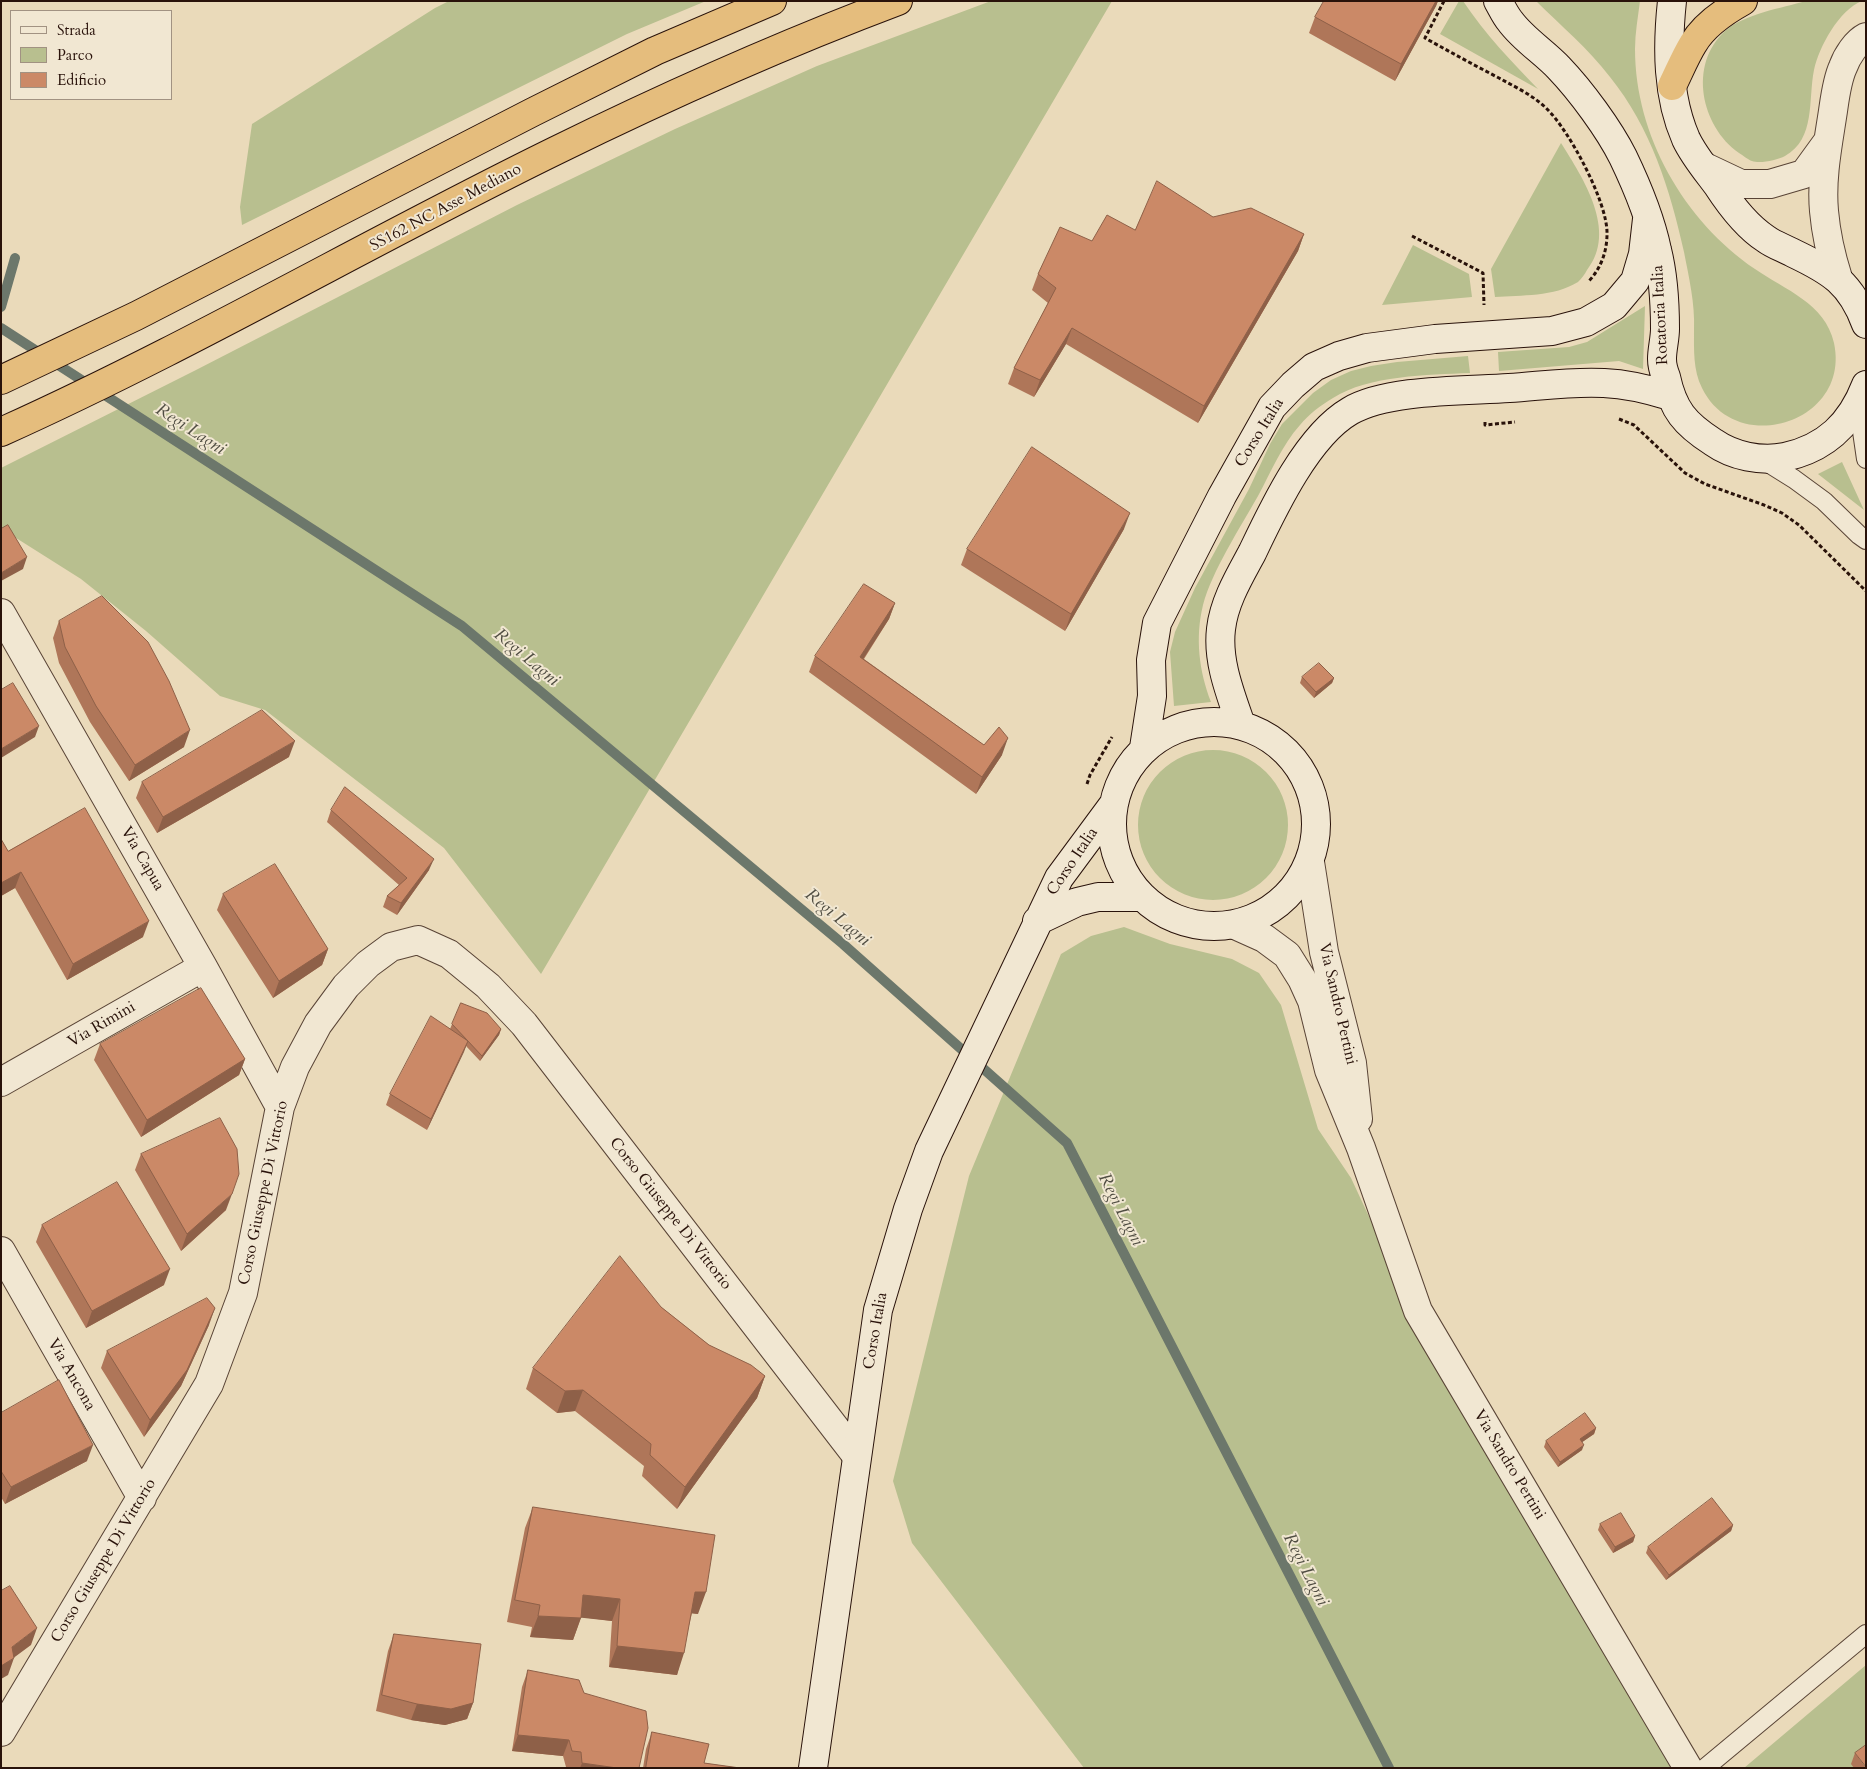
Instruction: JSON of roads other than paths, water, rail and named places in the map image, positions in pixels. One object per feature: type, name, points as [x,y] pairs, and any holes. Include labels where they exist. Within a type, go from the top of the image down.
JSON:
[{"type":"highway","points":[[1,380],[136,316],[533,112],[647,56],[772,1]]},
{"type":"highway","name":"SS162 NC Asse Mediano","points":[[1,432],[186,342],[554,152],[668,98],[793,43],[898,1]]},
{"type":"highway","points":[[1672,86],[1693,42],[1728,9],[1743,1]]},
{"type":"main road","name":"Rotatoria Italia","points":[[1498,1],[1510,21],[1559,68],[1596,116],[1622,156],[1637,189],[1657,250],[1663,293],[1665,329],[1662,361],[1670,396],[1680,413],[1693,429],[1722,449],[1741,456],[1780,458],[1799,454],[1818,445],[1835,433],[1848,419],[1862,394]]},
{"type":"main road","points":[[1672,1],[1668,61],[1677,113],[1686,140],[1736,212],[1766,239],[1821,266],[1838,278],[1851,293],[1866,324]]},
{"type":"main road","points":[[1838,278],[1829,248],[1824,210],[1824,186],[1829,140],[1836,94],[1843,67],[1860,40],[1866,37]]},
{"type":"main road","points":[[1705,168],[1741,184],[1770,184],[1804,174],[1829,140]]},
{"type":"main road","name":"Corso Italia","points":[[1144,748],[1152,696],[1151,660],[1157,623],[1222,496],[1272,407],[1314,367],[1339,356],[1367,348],[1435,339],[1552,331],[1586,322],[1614,306],[1635,281],[1643,254],[1647,219]]},
{"type":"main road","points":[[1241,725],[1222,664],[1221,630],[1229,598],[1270,515],[1299,465],[1322,434],[1349,411],[1373,401],[1411,394],[1602,382],[1638,386],[1670,396]]},
{"type":"main road","name":"Via Capua","points":[[1,613],[203,967],[280,1107]]},
{"type":"main road","name":"Corso Italia","points":[[814,1768],[856,1455],[878,1310],[908,1209],[929,1151],[1059,878],[1113,805],[1124,774],[1144,748],[1173,730],[1207,722],[1241,725],[1272,739],[1297,763],[1313,794],[1317,828],[1310,862],[1293,890],[1266,912],[1235,924],[1201,926],[1169,916],[1142,897],[1122,870],[1112,838],[1113,805]]},
{"type":"main road","name":"Via Sandro Pertini","points":[[1310,862],[1324,952],[1352,1063],[1361,1148]]},
{"type":"main road","name":"Corso Italia","points":[[1037,922],[1077,902],[1098,896],[1142,897]]},
{"type":"main road","name":"Via Sandro Pertini","points":[[1235,924],[1264,938],[1287,955],[1302,979],[1312,1001],[1329,1070],[1361,1148],[1418,1311],[1688,1768]]},
{"type":"main road","name":"Corso Giuseppe Di Vittorio","points":[[1,1732],[209,1384],[243,1293],[280,1107],[295,1067],[318,1024],[346,986],[368,964],[391,947],[418,940],[450,954],[488,986],[524,1024],[856,1455]]},
{"type":"main road","name":"Via Rimini","points":[[1,1082],[203,967]]},
{"type":"main road","name":"Via Ancona","points":[[1,1251],[142,1498]]},
{"type":"lane","points":[[1862,394],[1866,459]]},
{"type":"lane","points":[[1761,458],[1816,496],[1866,540]]},
{"type":"lane","points":[[1705,1768],[1866,1634]]},
{"type":"waterway","points":[[1,307],[15,258]]},
{"type":"waterway","name":"Regi Lagni","points":[[1,328],[462,626],[843,944],[1067,1143],[1389,1768]]}]
